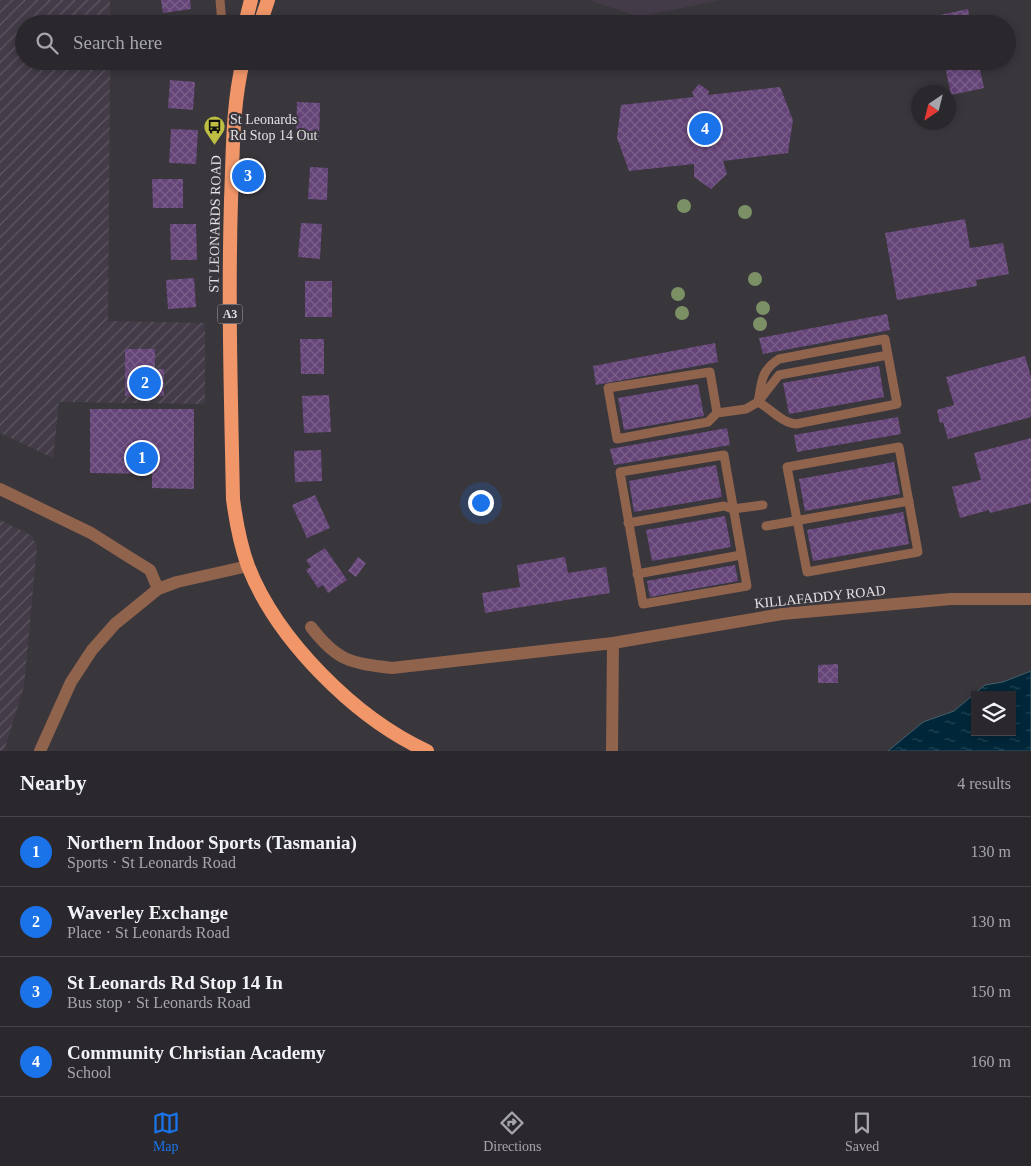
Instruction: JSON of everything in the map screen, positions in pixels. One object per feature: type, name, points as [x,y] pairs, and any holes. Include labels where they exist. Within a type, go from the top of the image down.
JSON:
[{"type":"highway","points":[[247,15],[251,0]]},
{"type":"highway","points":[[263,15],[268,0]]},
{"type":"highway","name":"ST LEONARDS ROAD","points":[[241,70],[236,96],[230,248],[233,499],[236,526],[248,566]]},
{"type":"highway","name":"A3","points":[[248,566],[274,616],[320,674],[353,703],[387,728],[413,745],[427,751]]},
{"type":"street","points":[[0,489],[90,533],[150,570],[158,589]]},
{"type":"street","points":[[40,751],[71,682],[92,650],[114,624],[158,589],[177,582],[248,566]]},
{"type":"street","name":"KILLAFADDY ROAD","points":[[311,627],[333,652],[344,658],[363,665],[392,668],[613,643],[782,614],[951,599],[1031,599]]},
{"type":"street","points":[[612,751],[613,643]]},
{"type":"lane","points":[[220,0],[221,15]]},
{"type":"lane","points":[[885,339],[898,404],[796,424],[786,421],[758,402],[765,372],[768,366],[778,359],[885,339]]},
{"type":"lane","points":[[717,413],[710,372],[608,388],[617,439],[708,422],[717,413],[746,408],[758,402],[780,375],[784,373],[888,355]]},
{"type":"lane","points":[[899,447],[918,552],[807,572],[797,520],[788,467],[899,447]]},
{"type":"lane","points":[[724,455],[733,508],[747,586],[643,604],[620,472],[724,455]]},
{"type":"lane","points":[[766,526],[909,501]]},
{"type":"lane","points":[[628,523],[724,506],[733,508],[763,505]]},
{"type":"lane","points":[[637,574],[741,555]]},
{"type":"shaded area","points":[[0,0],[110,0],[110,15],[15,15],[15,70],[110,70],[108,321],[205,323],[205,404],[59,402],[53,458],[0,433]]},
{"type":"shaded area","points":[[589,0],[721,0],[649,15],[633,15]]},
{"type":"shaded area","points":[[0,520],[31,535],[37,546],[24,686],[4,751],[0,751]]},
{"type":"water","points":[[1031,671],[1031,751],[888,751],[923,722],[954,711],[971,697],[971,736],[1016,736],[1016,691],[978,691],[985,685],[1003,682]]},
{"type":"building","points":[[161,0],[190,0],[191,9],[163,13]]},
{"type":"building","points":[[968,9],[969,15],[940,15]]},
{"type":"building","points":[[946,70],[980,70],[984,88],[956,94],[956,85],[949,85]]},
{"type":"building","points":[[170,80],[195,82],[193,110],[168,108]]},
{"type":"building","points":[[699,84],[709,91],[708,95],[780,87],[793,120],[788,153],[723,161],[727,174],[711,189],[694,177],[694,164],[629,171],[617,138],[621,105],[694,97],[692,92]]},
{"type":"building","points":[[297,102],[320,103],[319,142],[296,141]]},
{"type":"building","points":[[171,129],[198,130],[196,164],[169,163]]},
{"type":"building","points":[[310,167],[328,168],[327,200],[308,199]]},
{"type":"building","points":[[152,179],[183,179],[183,208],[153,208]]},
{"type":"building","points":[[965,219],[970,248],[1003,243],[1009,274],[976,280],[977,286],[897,300],[885,233]]},
{"type":"building","points":[[301,223],[322,224],[320,259],[298,257]]},
{"type":"building","points":[[170,224],[196,224],[197,260],[171,260]]},
{"type":"building","points":[[194,278],[196,307],[168,309],[166,280]]},
{"type":"building","points":[[305,281],[332,281],[332,317],[305,317]]},
{"type":"building","points":[[887,314],[890,330],[763,354],[759,338]]},
{"type":"building","points":[[300,339],[324,339],[324,374],[301,374]]},
{"type":"building","points":[[715,343],[718,362],[596,385],[593,366]]},
{"type":"building","points":[[125,349],[155,349],[155,369],[164,369],[164,396],[125,396]]},
{"type":"building","points":[[1025,356],[1031,377],[1031,417],[948,439],[943,422],[940,423],[937,410],[954,405],[946,377]]},
{"type":"building","points":[[879,366],[884,397],[789,414],[783,383]]},
{"type":"building","points":[[698,384],[704,416],[624,430],[618,398]]},
{"type":"building","points":[[329,395],[331,432],[304,433],[302,396]]},
{"type":"building","points":[[90,409],[194,409],[194,489],[152,488],[152,474],[90,473]]},
{"type":"building","points":[[898,417],[901,434],[797,452],[794,435]]},
{"type":"building","points":[[727,428],[730,445],[614,465],[610,449]]},
{"type":"building","points":[[1031,438],[1031,503],[990,513],[989,510],[960,518],[952,487],[981,480],[974,453]]},
{"type":"building","points":[[321,450],[322,481],[295,482],[294,451]]},
{"type":"building","points":[[894,462],[900,494],[805,511],[799,479]]},
{"type":"building","points":[[716,465],[722,497],[634,512],[629,481]]},
{"type":"building","points":[[315,495],[330,528],[307,538],[292,505]]},
{"type":"building","points":[[903,512],[909,544],[813,561],[807,530]]},
{"type":"building","points":[[725,516],[731,547],[652,561],[646,530]]},
{"type":"building","points":[[325,548],[347,580],[328,593],[323,585],[318,588],[306,570],[311,567],[306,560]]},
{"type":"building","points":[[358,557],[366,563],[356,577],[348,571]]},
{"type":"building","points":[[565,557],[568,573],[606,567],[610,593],[485,613],[482,593],[520,587],[517,565]]},
{"type":"building","points":[[735,565],[738,581],[650,597],[647,581]]},
{"type":"building","points":[[838,664],[838,683],[818,683],[818,665]]},
{"type":"place","name":"Community Christian Academy","points":[[705,129]]},
{"type":"place","name":"St Leonards Rd Stop 14 Out","points":[[214,146]]},
{"type":"place","name":"St Leonards Rd Stop 14 In","points":[[248,176]]},
{"type":"place","name":"Waverley Exchange","points":[[145,383]]},
{"type":"place","name":"Northern Indoor Sports (Tasmania)","points":[[142,458]]}]
